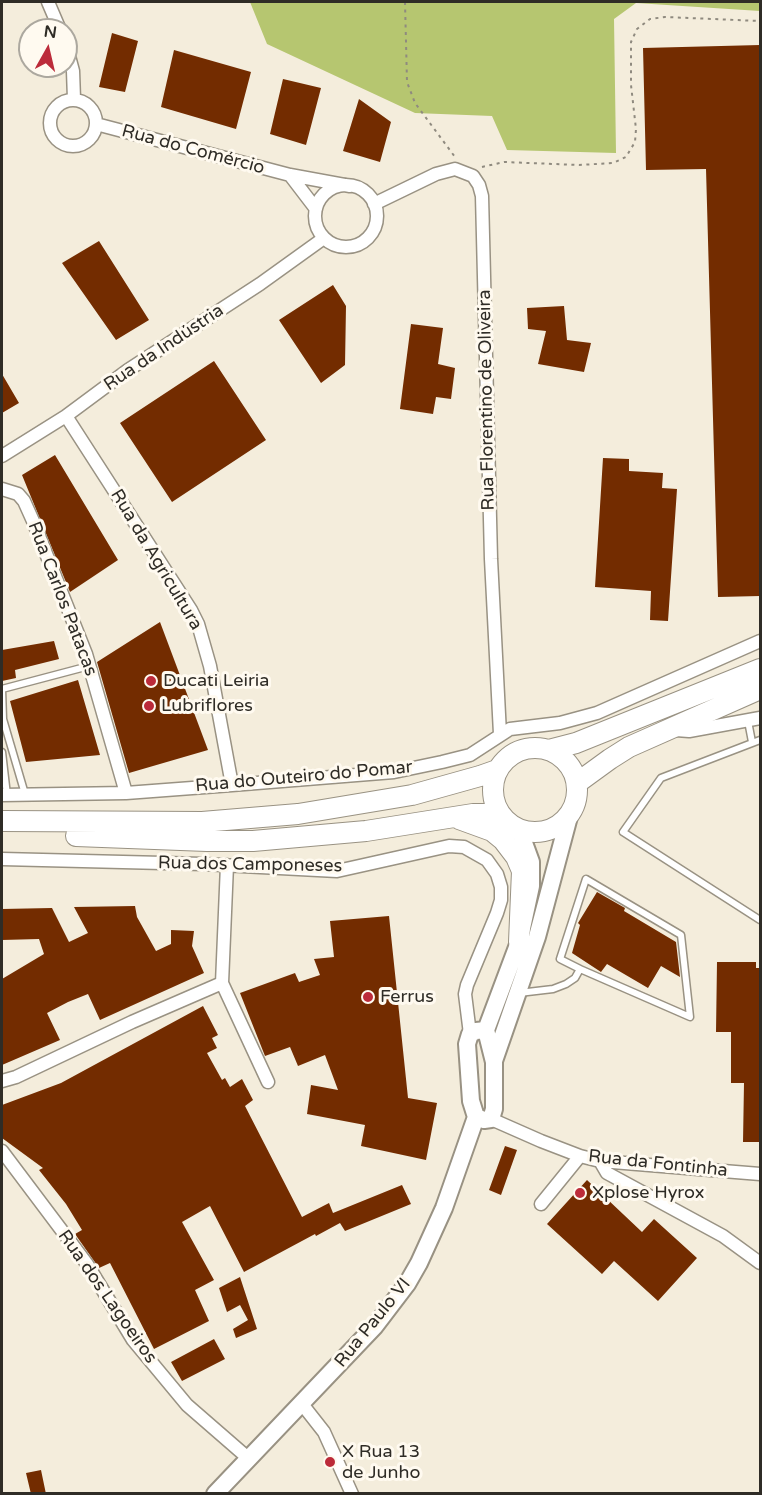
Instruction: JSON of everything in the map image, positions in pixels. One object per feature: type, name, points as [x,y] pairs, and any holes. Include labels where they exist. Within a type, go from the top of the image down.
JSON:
[{"type":"highway","points":[[549,750],[576,742],[760,669]]},
{"type":"highway","points":[[577,783],[609,759],[666,730],[760,689]]},
{"type":"highway","points":[[537,747],[549,750],[567,762],[577,783],[577,794],[570,813],[560,824],[548,830],[533,832],[512,826],[500,814],[495,804],[492,792],[497,770],[505,760],[525,748],[537,747]]},
{"type":"highway","points":[[2,821],[202,822],[298,814],[412,795],[497,770]]},
{"type":"highway","points":[[2,834],[254,841],[366,831],[473,814],[500,814]]},
{"type":"highway","points":[[451,817],[492,831],[503,840],[516,857],[522,871],[519,942]]},
{"type":"main road","points":[[494,1062],[537,937],[570,813]]},
{"type":"main road","points":[[483,1118],[471,1101],[467,1044],[478,1032],[519,942],[532,875],[531,862],[519,829]]},
{"type":"main road","name":"Rua Paulo VI","points":[[215,1494],[375,1326],[407,1284],[419,1263],[483,1118],[494,1109],[494,1062],[478,1032]]},
{"type":"street","points":[[48,2],[55,18]]},
{"type":"street","points":[[73,78],[74,99]]},
{"type":"street","points":[[74,99],[87,104],[93,111],[96,124],[93,133],[82,144],[66,144],[53,134],[50,126],[51,117],[54,109],[61,103],[74,99]]},
{"type":"street","name":"Rua do Comércio","points":[[96,124],[290,175],[350,186]]},
{"type":"street","points":[[374,204],[446,170],[464,171]]},
{"type":"street","name":"Rua Florentino de Oliveira","points":[[464,171],[472,176],[479,185],[482,196],[491,559],[500,734]]},
{"type":"street","name":"Rua do Comércio","points":[[290,175],[316,209]]},
{"type":"street","points":[[350,186],[360,189],[374,204],[376,222],[367,239],[350,247],[331,244],[318,230],[315,219],[316,209],[319,201],[332,189],[350,186]]},
{"type":"street","name":"Rua da Indústria","points":[[2,456],[66,416],[128,370],[260,284],[324,238]]},
{"type":"street","name":"Rua da Agricultura","points":[[66,416],[198,624],[210,666],[232,785]]},
{"type":"street","name":"Rua Carlos Patacas","points":[[2,489],[18,494],[24,501],[89,666],[126,793]]},
{"type":"street","name":"Rua do Outeiro do Pomar","points":[[4,795],[126,793],[404,770],[470,755],[510,729],[560,723],[597,713],[760,641]]},
{"type":"street","points":[[666,730],[689,730],[754,719]]},
{"type":"street","name":"Rua dos Camponeses","points":[[2,859],[227,865],[337,871],[449,846],[464,847],[487,860],[497,874],[501,887],[501,900],[465,994],[478,1032]]},
{"type":"street","points":[[227,865],[222,983],[268,1082]]},
{"type":"street","points":[[2,1081],[16,1077],[132,1022],[222,983]]},
{"type":"street","name":"Rua da Fontinha","points":[[483,1118],[580,1156],[600,1161],[760,1174]]},
{"type":"street","name":"Rua dos Lagoeiros","points":[[2,1151],[87,1264],[133,1340],[187,1405],[248,1458]]},
{"type":"street","points":[[541,1204],[580,1156]]},
{"type":"street","points":[[600,1161],[607,1173],[723,1236],[760,1263]]},
{"type":"street","points":[[302,1404],[324,1432],[352,1494]]},
{"type":"lane","points":[[25,795],[3,719],[2,689],[89,666]]},
{"type":"lane","points":[[752,742],[754,719]]},
{"type":"lane","points":[[760,740],[662,778],[622,832],[760,920]]},
{"type":"lane","points":[[2,752],[4,795]]},
{"type":"lane","points":[[586,879],[681,935],[690,1017],[660,1004],[580,969],[560,959],[586,879]]},
{"type":"lane","points":[[518,994],[553,989],[566,984],[575,978],[580,969]]},
{"type":"path","points":[[405,2],[407,82],[415,103],[434,130],[449,146],[464,171],[504,162],[591,164],[613,163],[626,157],[635,142],[631,42],[637,29],[650,19],[665,17],[760,21]]},
{"type":"green space","points":[[250,2],[760,2],[760,11],[636,3],[614,19],[616,153],[507,150],[492,116],[415,113],[267,44]]},
{"type":"building","points":[[112,33],[138,41],[125,92],[99,87]]},
{"type":"building","points":[[760,45],[760,596],[718,597],[706,169],[646,170],[643,48]]},
{"type":"building","points":[[174,50],[251,72],[236,129],[161,107]]},
{"type":"building","points":[[283,79],[321,88],[306,145],[270,134]]},
{"type":"building","points":[[359,99],[391,122],[380,162],[343,151]]},
{"type":"building","points":[[99,241],[149,320],[116,340],[62,263]]},
{"type":"building","points":[[333,285],[346,306],[345,365],[321,383],[279,320]]},
{"type":"building","points":[[564,306],[567,340],[591,343],[584,372],[538,364],[546,331],[528,329],[527,308]]},
{"type":"building","points":[[411,324],[443,328],[438,364],[455,368],[451,399],[436,397],[433,414],[400,409]]},
{"type":"building","points":[[214,361],[266,440],[172,502],[120,423]]},
{"type":"building","points":[[2,374],[19,403],[2,413]]},
{"type":"building","points":[[55,455],[118,560],[70,592],[22,475]]},
{"type":"building","points":[[603,458],[629,459],[629,471],[663,473],[662,488],[677,489],[668,621],[650,620],[651,591],[595,587]]},
{"type":"building","name":"Lubriflores","points":[[160,622],[208,750],[129,773],[97,662]]},
{"type":"building","points":[[54,641],[59,659],[15,670],[16,678],[2,681],[2,650]]},
{"type":"building","points":[[78,680],[100,755],[26,762],[10,701]]},
{"type":"building","points":[[597,892],[676,942],[680,977],[661,966],[648,988],[607,964],[601,972],[572,953],[580,925],[578,923]]},
{"type":"building","points":[[135,906],[137,917],[156,951],[171,944],[171,930],[194,931],[192,946],[204,973],[100,1020],[88,994],[68,1002],[47,1013],[60,1040],[2,1065],[2,979],[44,954],[39,939],[2,940],[2,909],[52,908],[69,942],[88,933],[74,907]]},
{"type":"building","points":[[389,916],[408,1098],[437,1103],[426,1160],[361,1146],[365,1125],[307,1114],[311,1085],[338,1090],[325,1055],[298,1066],[290,1047],[265,1056],[240,993],[295,973],[299,982],[320,975],[314,959],[334,957],[330,921]]},
{"type":"building","points":[[717,962],[756,962],[756,968],[760,968],[760,1142],[743,1142],[744,1083],[731,1083],[731,1032],[716,1032]]},
{"type":"building","points":[[203,1006],[218,1035],[212,1038],[217,1048],[207,1053],[222,1080],[225,1078],[230,1087],[242,1079],[253,1100],[245,1106],[302,1217],[329,1203],[333,1213],[402,1185],[411,1204],[345,1231],[340,1223],[244,1272],[210,1206],[182,1222],[214,1280],[195,1290],[209,1321],[154,1349],[110,1263],[99,1268],[75,1234],[82,1230],[66,1204],[39,1170],[43,1168],[2,1138],[2,1105],[61,1083]]},
{"type":"building","points":[[505,1146],[517,1150],[501,1195],[489,1190]]},
{"type":"building","points":[[587,1180],[642,1232],[654,1219],[697,1258],[658,1301],[614,1261],[602,1274],[547,1224]]},
{"type":"building","points":[[240,1277],[257,1329],[236,1338],[233,1329],[248,1320],[240,1305],[227,1312],[219,1288]]},
{"type":"building","points":[[214,1339],[225,1359],[182,1381],[171,1362]]},
{"type":"building","points":[[41,1470],[46,1494],[31,1494],[26,1473]]},
{"type":"place","name":"Ducati Leiria","points":[[151,681]]},
{"type":"place","name":"Lubriflores","points":[[149,706]]},
{"type":"place","name":"Ferrus","points":[[368,997]]},
{"type":"place","name":"Xplose Hyrox","points":[[580,1193]]},
{"type":"place","name":"X Rua 13 de Junho","points":[[330,1462]]}]
